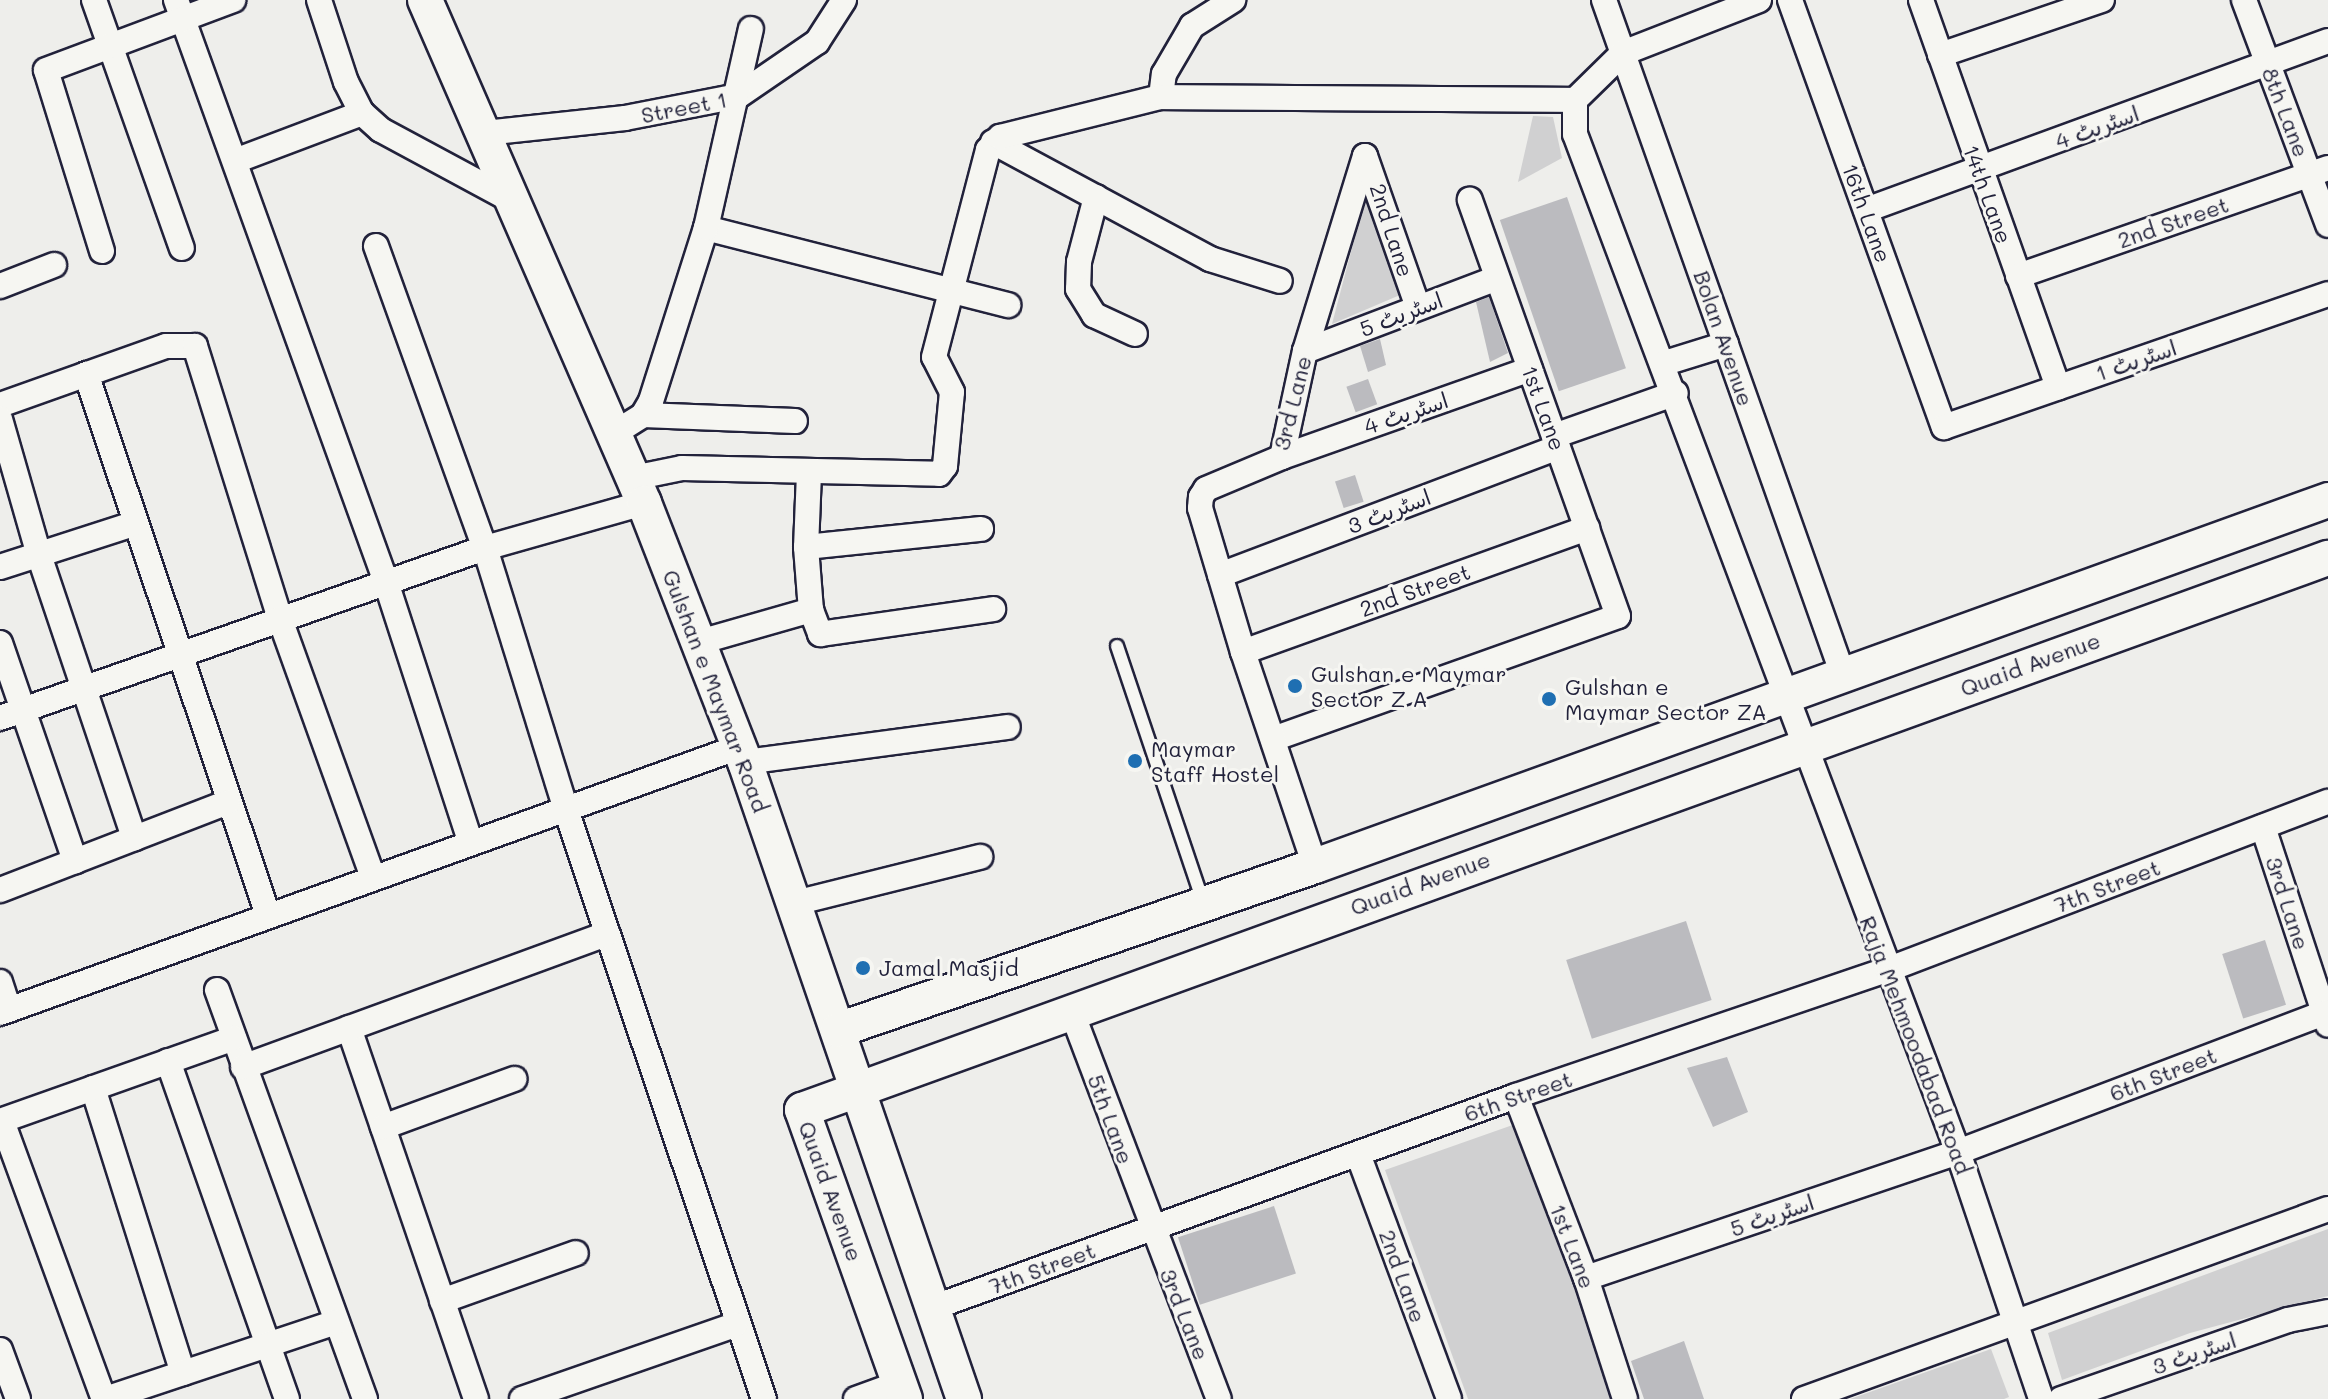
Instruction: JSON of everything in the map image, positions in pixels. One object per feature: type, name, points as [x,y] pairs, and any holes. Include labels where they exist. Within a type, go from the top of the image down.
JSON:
[{"type":"main road","name":"Gulshan e Maymar Road","points":[[425,0],[638,490],[742,754],[964,1399]]},
{"type":"main road","points":[[838,1030],[1315,866],[2328,500]]},
{"type":"main road","name":"Quaid Avenue","points":[[903,1391],[802,1110],[1805,744],[2328,558]]},
{"type":"street","points":[[94,0],[182,248]]},
{"type":"street","points":[[102,251],[44,75],[50,66],[110,44],[180,9],[233,0]]},
{"type":"street","points":[[319,0],[346,82],[362,113],[381,130],[513,201]]},
{"type":"street","name":"Street 1","points":[[485,133],[625,118],[738,96],[817,42],[844,0]]},
{"type":"street","points":[[1161,97],[1164,74],[1192,26],[1233,0]]},
{"type":"street","name":"Bolan Avenue","points":[[1604,0],[1843,675]]},
{"type":"street","points":[[993,142],[1161,97],[1575,100],[1623,53],[1759,0]]},
{"type":"street","name":"16th Lane","points":[[1790,0],[1944,427]]},
{"type":"street","name":"14th Lane","points":[[1921,0],[1978,172],[2058,387]]},
{"type":"street","points":[[1940,55],[2102,0]]},
{"type":"street","name":"8th Lane","points":[[2244,0],[2268,64],[2319,172],[2328,225]]},
{"type":"street","points":[[180,9],[386,582],[470,841]]},
{"type":"street","points":[[643,415],[706,228],[751,29]]},
{"type":"street","name":"اسٹریٹ 4","points":[[1866,210],[1978,172],[2328,41]]},
{"type":"street","points":[[1575,100],[1575,134],[1665,363],[1788,693]]},
{"type":"street","points":[[235,161],[362,113]]},
{"type":"street","points":[[993,142],[1210,259],[1280,281]]},
{"type":"street","points":[[10,714],[485,548],[638,490],[682,468],[939,474],[945,466],[952,392],[934,357],[993,142]]},
{"type":"street","name":"2nd Lane","points":[[1362,158],[1368,158],[1418,307]]},
{"type":"street","name":"3rd Lane","points":[[1315,866],[1243,652],[1200,508],[1206,489],[1282,457],[1305,351],[1362,158]]},
{"type":"street","name":"2nd Street","points":[[2018,276],[2319,172]]},
{"type":"street","points":[[1096,197],[1079,262],[1078,289],[1094,315],[1135,334]]},
{"type":"street","name":"1st Lane","points":[[1273,739],[1618,616],[1470,200]]},
{"type":"street","points":[[706,228],[1008,305]]},
{"type":"street","points":[[376,246],[485,548],[565,807],[735,1325],[764,1399]]},
{"type":"street","points":[[0,286],[54,265]]},
{"type":"street","name":"اسٹریٹ 5","points":[[1305,351],[1497,278]]},
{"type":"street","name":"اسٹریٹ 1","points":[[1944,427],[2328,294]]},
{"type":"street","points":[[1665,363],[1726,344]]},
{"type":"street","points":[[0,405],[166,346],[195,346],[280,619],[373,877]]},
{"type":"street","name":"اسٹریٹ 4","points":[[1282,457],[1530,369]]},
{"type":"street","points":[[86,374],[177,655],[268,915]]},
{"type":"street","name":"اسٹریٹ 3","points":[[1220,575],[1676,393]]},
{"type":"street","points":[[613,434],[643,415],[795,421]]},
{"type":"street","points":[[0,419],[39,555],[134,838]]},
{"type":"street","points":[[809,473],[806,547],[811,610],[824,636],[993,609]]},
{"type":"street","points":[[0,567],[133,524]]},
{"type":"street","name":"2nd Street","points":[[1243,652],[1587,528]]},
{"type":"street","points":[[806,547],[981,529]]},
{"type":"street","points":[[696,643],[811,610]]},
{"type":"street","points":[[0,643],[10,714],[75,861]]},
{"type":"street","name":"Raja Mehmoodabad Road","points":[[1788,693],[1887,970],[1958,1152],[2041,1399]]},
{"type":"street","points":[[0,982],[4,1011],[565,807],[742,754],[1008,727]]},
{"type":"street","points":[[0,890],[228,802]]},
{"type":"street","name":"7th Street","points":[[1887,970],[2328,802]]},
{"type":"street","name":"3rd Lane","points":[[2263,827],[2326,1019]]},
{"type":"street","points":[[795,903],[980,857]]},
{"type":"street","points":[[243,1067],[607,934]]},
{"type":"street","name":"6th Street","points":[[1151,1228],[1516,1096],[1887,970]]},
{"type":"street","points":[[217,990],[365,1399]]},
{"type":"street","name":"5th Lane","points":[[1071,1010],[1151,1228]]},
{"type":"street","name":"6th Street","points":[[1958,1152],[2326,1019]]},
{"type":"street","points":[[349,1028],[476,1399]]},
{"type":"street","points":[[234,1038],[1,1121],[104,1399],[337,1322]]},
{"type":"street","points":[[168,1061],[287,1399]]},
{"type":"street","points":[[383,1127],[514,1079]]},
{"type":"street","points":[[93,1088],[183,1373]]},
{"type":"street","name":"1st Lane","points":[[1516,1096],[1586,1278],[1625,1399]]},
{"type":"street","name":"اسٹریٹ 5","points":[[1586,1278],[1958,1152]]},
{"type":"street","name":"2nd Lane","points":[[1358,1154],[1449,1399]]},
{"type":"street","points":[[1804,1399],[2328,1209]]},
{"type":"street","name":"3rd Lane","points":[[1151,1228],[1219,1399]]},
{"type":"street","name":"7th Street","points":[[932,1308],[1151,1228]]},
{"type":"street","points":[[442,1301],[576,1253]]},
{"type":"street","name":"اسٹریٹ 3","points":[[2061,1399],[2288,1320],[2328,1312]]},
{"type":"street","points":[[522,1399],[735,1325]]},
{"type":"street","points":[[0,1350],[18,1399]]},
{"type":"street","points":[[856,1399],[903,1391]]},
{"type":"lane","points":[[1117,646],[1204,904]]},
{"type":"shaded area","points":[[1533,116],[1553,117],[1562,158],[1518,182]]},
{"type":"shaded area","points":[[1366,195],[1400,295],[1332,324]]},
{"type":"shaded area","points":[[1524,1121],[1613,1399],[1468,1399],[1385,1170]]},
{"type":"shaded area","points":[[2328,1229],[2328,1296],[2190,1333],[2062,1380],[2048,1333]]},
{"type":"shaded area","points":[[1991,1349],[2009,1397],[2004,1399],[1850,1399]]},
{"type":"building","points":[[1567,197],[1626,368],[1559,391],[1500,220]]},
{"type":"building","points":[[1489,297],[1508,353],[1490,362],[1476,302]]},
{"type":"building","points":[[1380,339],[1386,365],[1368,372],[1360,346]]},
{"type":"building","points":[[1368,379],[1377,404],[1356,412],[1346,387]]},
{"type":"building","points":[[1355,475],[1364,502],[1344,508],[1335,481]]},
{"type":"building","points":[[1686,921],[1712,1000],[1592,1039],[1566,960]]},
{"type":"building","points":[[2265,940],[2286,1005],[2243,1019],[2222,954]]},
{"type":"building","points":[[1727,1057],[1748,1112],[1713,1127],[1687,1068]]},
{"type":"building","points":[[1274,1206],[1296,1274],[1200,1305],[1178,1237]]},
{"type":"building","points":[[1684,1341],[1704,1399],[1644,1399],[1631,1361]]},
{"type":"place","name":"Gulshan e Maymar Sector Z A","points":[[1295,686]]},
{"type":"place","name":"Gulshan e Maymar Sector ZA","points":[[1549,699]]},
{"type":"place","name":"Maymar Staff Hostel","points":[[1135,761]]},
{"type":"place","name":"Jamal Masjid","points":[[863,968]]}]
